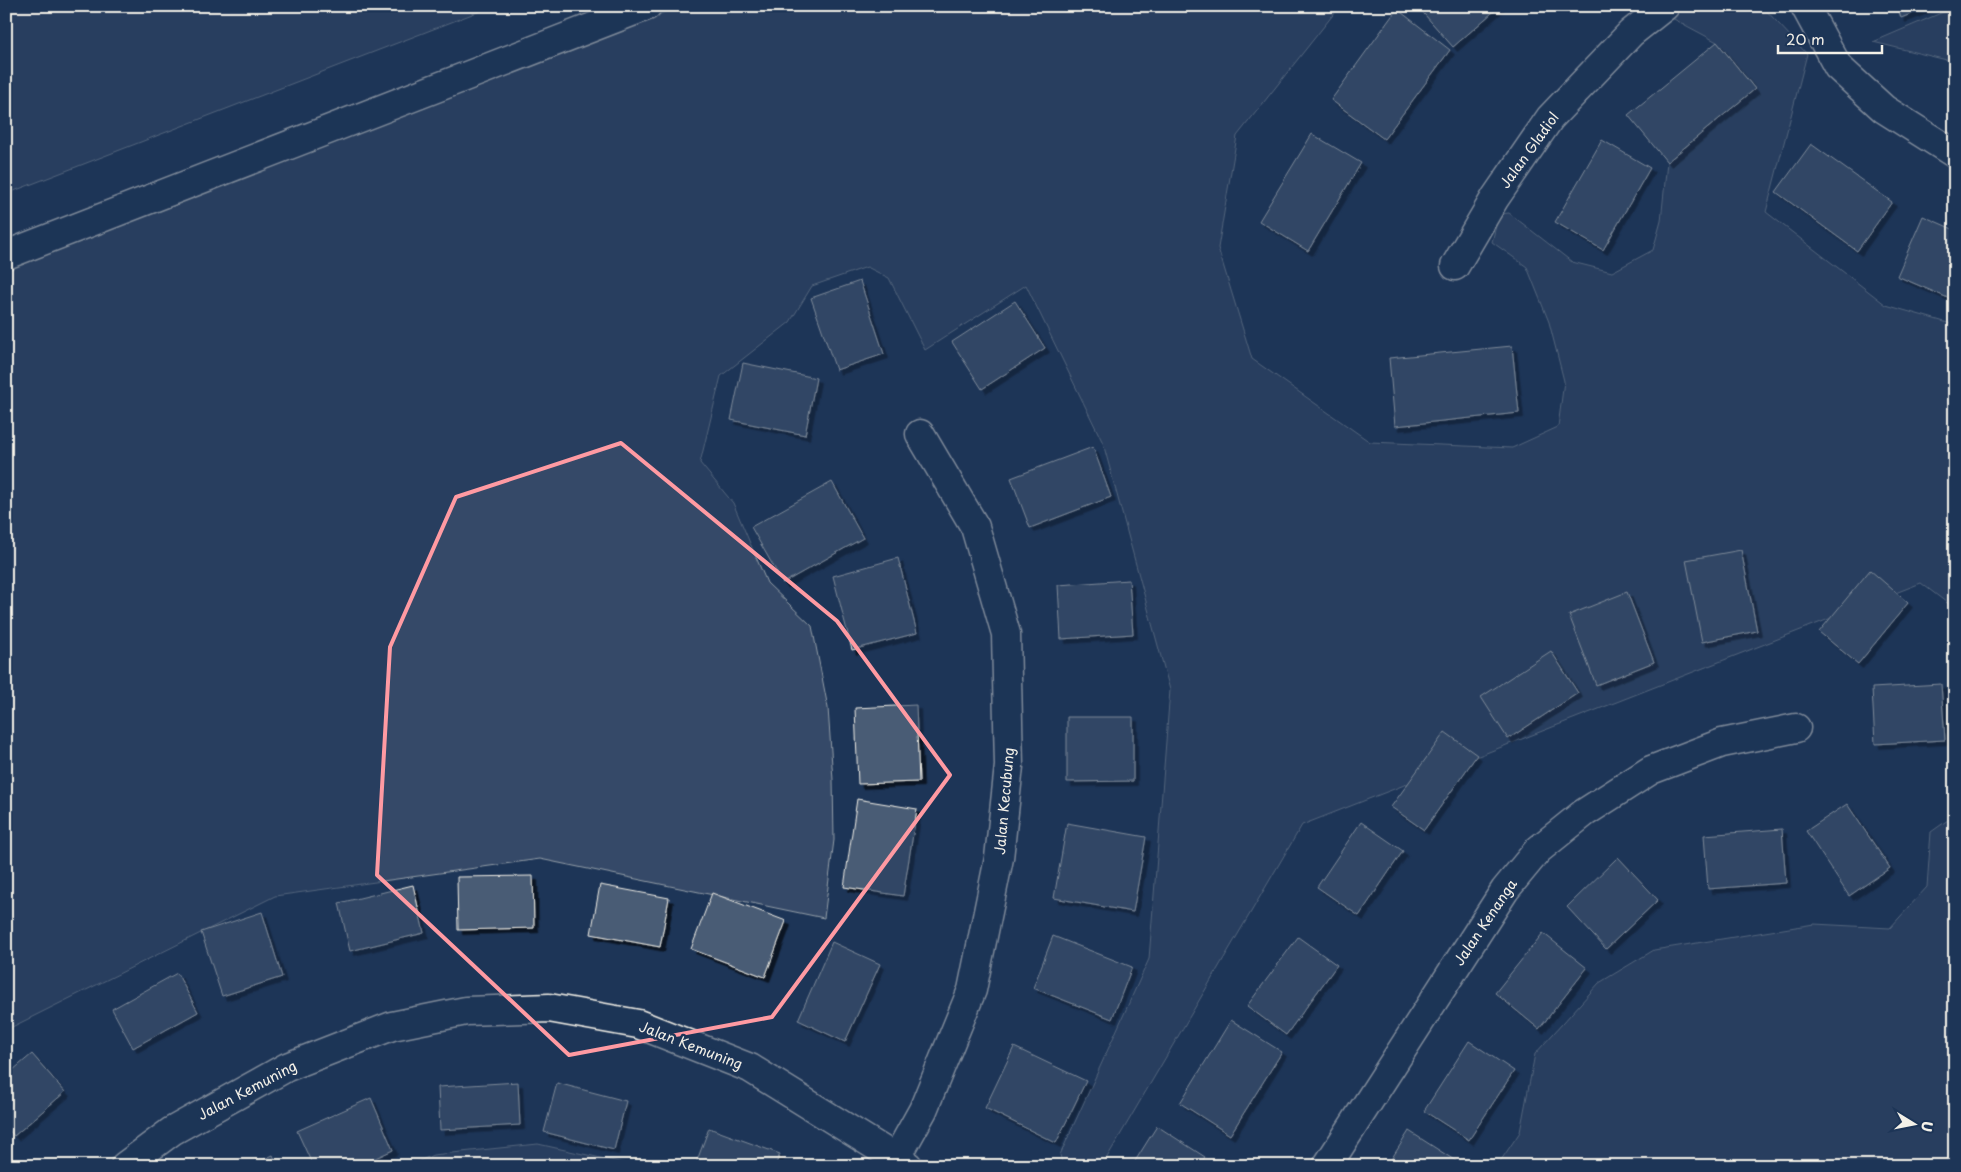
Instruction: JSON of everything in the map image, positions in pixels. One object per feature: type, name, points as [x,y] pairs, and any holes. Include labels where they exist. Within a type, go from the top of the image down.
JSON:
[{"type":"street","points":[[6,255],[647,6]]},
{"type":"street","name":"Jalan Gladiol","points":[[1455,266],[1495,198],[1550,118],[1631,33],[1665,6]]},
{"type":"street","points":[[1806,6],[1838,67],[1884,109],[1955,154]]},
{"type":"street","name":"Jalan Kecubung","points":[[898,1163],[923,1110],[972,990],[999,858],[1009,766],[1006,634],[975,527],[920,434]]},
{"type":"street","name":"Jalan Kenanga","points":[[1327,1166],[1505,890],[1538,850],[1584,812],[1651,770],[1722,743],[1796,728]]},
{"type":"street","name":"Jalan Kemuning","points":[[125,1166],[172,1131],[287,1067],[392,1026],[466,1011],[549,1008],[638,1024],[750,1068],[898,1163]]},
{"type":"highlighted area","points":[[621,443],[837,621],[950,775],[772,1017],[569,1055],[377,875],[390,647],[456,497]]},
{"type":"shaded area","points":[[6,6],[493,6],[6,194]]},
{"type":"shaded area","points":[[681,6],[1340,6],[1237,136],[1218,248],[1252,359],[1370,442],[1512,448],[1558,427],[1564,381],[1549,322],[1527,267],[1492,242],[1499,214],[1509,213],[1572,262],[1612,272],[1653,250],[1661,221],[1667,162],[1755,89],[1717,42],[1670,17],[1682,6],[1762,6],[1807,54],[1766,212],[1886,305],[1955,325],[1955,609],[1921,583],[1302,825],[1102,1166],[1063,1166],[1060,1155],[1149,959],[1170,690],[1103,443],[1026,285],[925,350],[889,278],[867,267],[812,286],[790,322],[721,376],[700,463],[733,503],[767,583],[812,626],[828,708],[833,780],[834,840],[824,918],[540,859],[275,896],[6,1030],[6,269]]},
{"type":"shaded area","points":[[1955,7],[1955,62],[1873,42]]},
{"type":"shaded area","points":[[1955,815],[1955,1166],[1497,1166],[1520,1132],[1535,1054],[1599,983],[1654,950],[1814,924],[1890,928],[1927,887],[1931,832]]},
{"type":"shaded area","points":[[538,1144],[637,1166],[408,1166],[433,1155]]},
{"type":"building","points":[[1419,6],[1500,6],[1453,47]]},
{"type":"building","points":[[1897,6],[1931,6],[1901,18]]},
{"type":"building","points":[[1397,9],[1450,50],[1384,139],[1331,100]]},
{"type":"building","points":[[1717,42],[1755,89],[1667,162],[1628,115]]},
{"type":"building","points":[[1312,134],[1361,163],[1308,251],[1259,221]]},
{"type":"building","points":[[1602,140],[1650,168],[1603,250],[1555,222]]},
{"type":"building","points":[[1811,144],[1892,202],[1857,251],[1776,192]]},
{"type":"building","points":[[1923,216],[1955,230],[1955,301],[1897,276]]},
{"type":"building","points":[[860,281],[884,354],[836,370],[811,298]]},
{"type":"building","points":[[1015,301],[1045,348],[982,389],[952,342]]},
{"type":"building","points":[[1512,346],[1519,413],[1395,426],[1389,358]]},
{"type":"building","points":[[743,363],[816,378],[805,435],[731,420]]},
{"type":"building","points":[[1093,447],[1111,497],[1030,528],[1011,478]]},
{"type":"building","points":[[832,482],[863,538],[783,583],[751,527]]},
{"type":"building","points":[[1741,550],[1757,631],[1702,642],[1686,560]]},
{"type":"building","points":[[898,558],[917,633],[852,650],[833,576]]},
{"type":"building","points":[[1870,570],[1908,603],[1858,664],[1819,632]]},
{"type":"building","points":[[1129,580],[1133,634],[1061,639],[1058,585]]},
{"type":"building","points":[[1627,592],[1654,662],[1596,685],[1569,615]]},
{"type":"building","points":[[1551,651],[1578,693],[1508,739],[1481,697]]},
{"type":"building","points":[[1941,684],[1945,740],[1875,744],[1872,688]]},
{"type":"building","points":[[916,705],[919,782],[858,784],[855,708]]},
{"type":"building","points":[[1067,717],[1133,717],[1133,781],[1067,782]]},
{"type":"building","points":[[1445,732],[1477,755],[1424,830],[1391,807]]},
{"type":"building","points":[[857,799],[917,809],[903,896],[844,887]]},
{"type":"building","points":[[1847,804],[1890,868],[1849,896],[1806,831]]},
{"type":"building","points":[[1361,822],[1403,851],[1359,916],[1317,887]]},
{"type":"building","points":[[1067,823],[1146,837],[1133,912],[1054,898]]},
{"type":"building","points":[[1782,829],[1786,883],[1708,889],[1704,835]]},
{"type":"building","points":[[1618,857],[1658,900],[1606,949],[1567,907]]},
{"type":"building","points":[[533,876],[534,928],[458,930],[457,877]]},
{"type":"building","points":[[413,885],[424,933],[350,951],[339,903]]},
{"type":"building","points":[[600,885],[669,898],[660,947],[591,934]]},
{"type":"building","points":[[712,893],[786,921],[765,977],[691,949]]},
{"type":"building","points":[[262,912],[282,977],[222,996],[201,932]]},
{"type":"building","points":[[1543,933],[1587,968],[1539,1029],[1495,993]]},
{"type":"building","points":[[1053,936],[1132,967],[1112,1019],[1033,988]]},
{"type":"building","points":[[1298,937],[1337,965],[1286,1035],[1247,1006]]},
{"type":"building","points":[[832,942],[880,964],[845,1042],[798,1020]]},
{"type":"building","points":[[177,973],[198,1012],[133,1048],[112,1009]]},
{"type":"building","points":[[1231,1020],[1282,1052],[1230,1135],[1180,1103]]},
{"type":"building","points":[[1469,1041],[1514,1071],[1469,1140],[1424,1111]]},
{"type":"building","points":[[1014,1047],[1086,1081],[1056,1143],[985,1108]]},
{"type":"building","points":[[32,1054],[65,1092],[14,1136],[6,1127],[6,1076]]},
{"type":"building","points":[[518,1082],[520,1125],[440,1130],[438,1087]]},
{"type":"building","points":[[557,1083],[626,1101],[614,1150],[544,1132]]},
{"type":"building","points":[[371,1098],[393,1150],[358,1166],[313,1166],[297,1131]]},
{"type":"building","points":[[1157,1126],[1205,1157],[1199,1166],[1132,1166]]},
{"type":"building","points":[[709,1128],[780,1154],[775,1166],[695,1166]]},
{"type":"building","points":[[1409,1131],[1462,1165],[1462,1166],[1387,1166]]},
{"type":"building","points":[[273,1155],[278,1166],[250,1166]]}]
